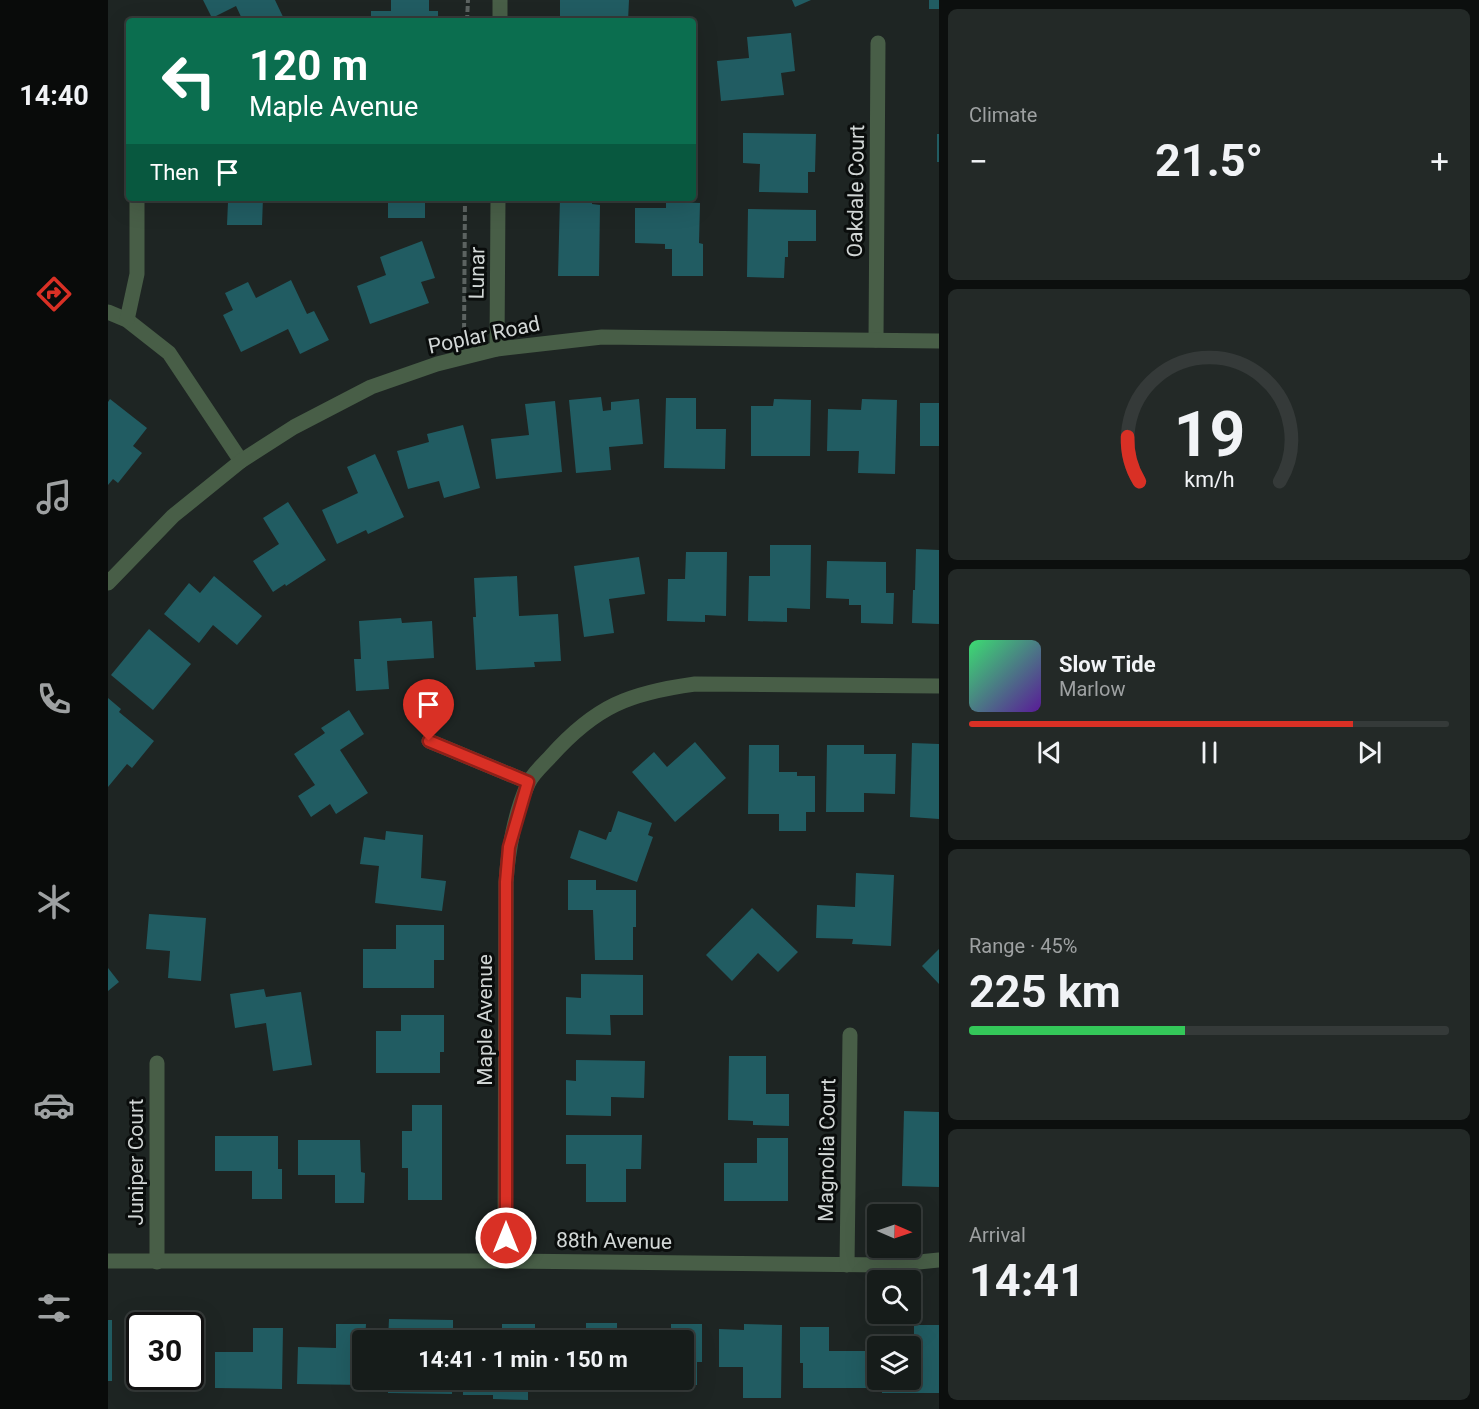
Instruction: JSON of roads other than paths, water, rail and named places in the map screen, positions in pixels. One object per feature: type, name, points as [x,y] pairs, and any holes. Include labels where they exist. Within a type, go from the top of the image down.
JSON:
[{"type":"street","points":[[500,0],[500,18]]},
{"type":"street","name":"Oakdale Court","points":[[876,340],[878,43]]},
{"type":"street","points":[[127,320],[137,274],[137,201]]},
{"type":"street","name":"Lunar","points":[[497,349],[498,201]]},
{"type":"street","points":[[108,312],[127,320],[169,353],[241,461]]},
{"type":"street","name":"Poplar Road","points":[[108,583],[173,516],[241,461],[294,427],[371,387],[464,357],[497,349],[602,337],[939,340]]},
{"type":"street","name":"Maple Avenue","points":[[506,1261],[506,882],[509,847],[528,782],[578,729],[600,713],[621,701],[660,688],[695,684],[939,686]]},
{"type":"street","points":[[429,741],[528,782]]},
{"type":"street","name":"Magnolia Court","points":[[847,1265],[850,1035]]},
{"type":"street","name":"Juniper Court","points":[[157,1063],[157,1262]]},
{"type":"street","name":"88th Avenue","points":[[108,1261],[506,1261],[889,1265],[939,1260]]}]
